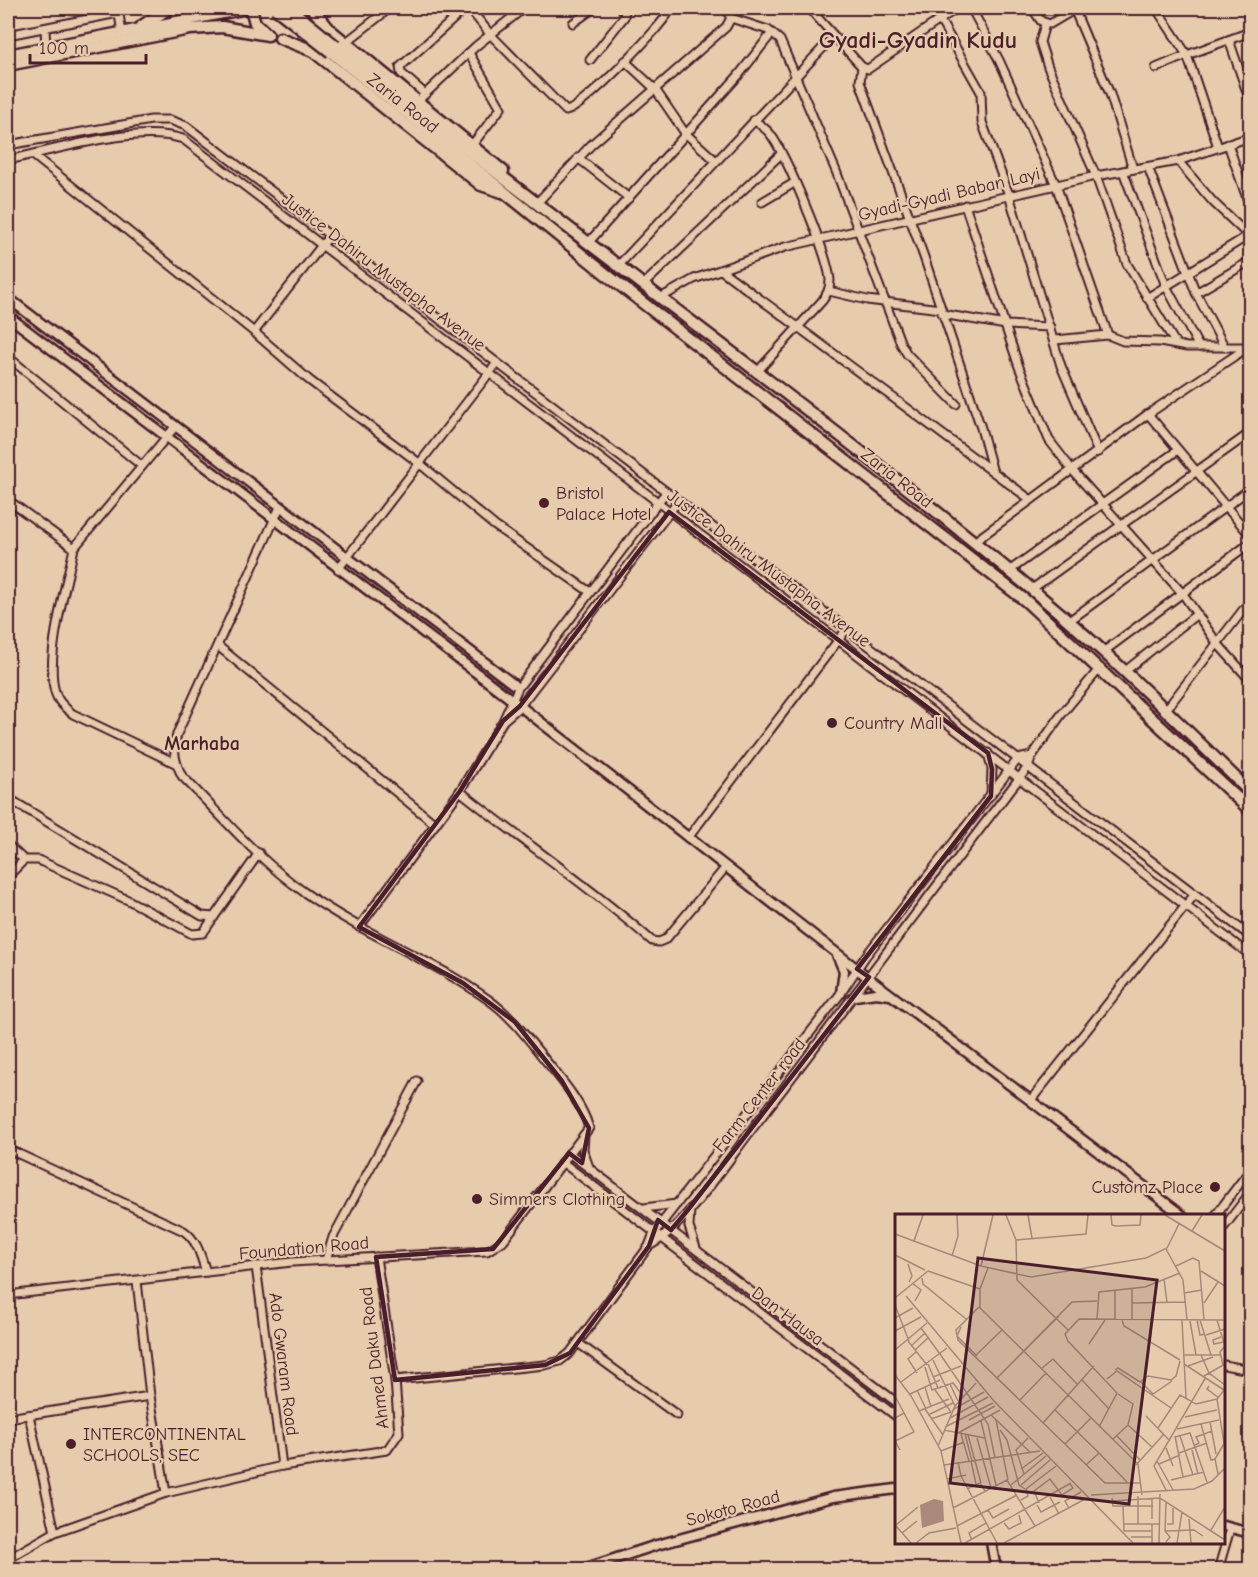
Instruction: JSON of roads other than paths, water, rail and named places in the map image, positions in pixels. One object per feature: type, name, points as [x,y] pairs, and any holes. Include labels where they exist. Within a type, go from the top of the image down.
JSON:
[{"type":"highway","points":[[138,29],[169,8]]},
{"type":"highway","points":[[8,56],[250,8],[255,23],[268,36]]},
{"type":"highway","points":[[275,8],[337,47]]},
{"type":"highway","points":[[289,8],[337,47]]},
{"type":"highway","points":[[280,38],[290,37],[306,26],[312,8]]},
{"type":"highway","name":"Zaria Road","points":[[312,8],[329,29],[337,47],[509,189],[607,275],[1026,601],[1251,810]]},
{"type":"highway","name":"Zaria Road","points":[[8,65],[190,29],[222,27],[280,38],[313,51],[481,185],[493,191],[509,189],[536,204],[974,542],[1070,621],[1251,792]]},
{"type":"highway","name":"Zaria Road","points":[[337,47],[421,97],[472,145],[504,171],[509,189]]},
{"type":"street","points":[[337,47],[390,8]]},
{"type":"street","points":[[524,8],[490,34],[421,97],[399,69],[466,8],[470,9],[490,34],[566,111],[572,110],[625,61],[671,8]]},
{"type":"street","points":[[573,22],[594,8]]},
{"type":"street","points":[[590,60],[624,17],[625,12],[621,8]]},
{"type":"street","points":[[725,8],[731,18],[772,33],[780,40],[797,75],[859,229],[884,301],[907,354],[956,404]]},
{"type":"street","points":[[808,8],[862,68],[860,82],[910,217],[981,428],[992,469]]},
{"type":"street","points":[[862,68],[872,67],[957,8]]},
{"type":"street","points":[[971,8],[1003,69],[1056,185],[1108,334]]},
{"type":"street","points":[[1032,8],[1045,24]]},
{"type":"street","points":[[1045,24],[1054,22],[1076,8],[1110,94],[1133,169]]},
{"type":"street","points":[[1156,8],[1187,55],[1218,147]]},
{"type":"street","points":[[8,35],[118,10],[122,33]]},
{"type":"street","points":[[536,204],[578,158],[726,27],[731,18]]},
{"type":"street","points":[[940,20],[981,92],[982,122],[1009,195],[1070,389],[1098,452]]},
{"type":"street","points":[[1045,24],[1040,42],[1048,67],[1096,176],[1127,264],[1176,344]]},
{"type":"street","points":[[45,28],[46,47]]},
{"type":"street","points":[[1156,68],[1251,32]]},
{"type":"street","points":[[588,243],[738,76],[772,33]]},
{"type":"street","points":[[618,267],[834,36]]},
{"type":"street","points":[[1229,40],[1251,101]]},
{"type":"street","points":[[469,53],[501,108],[472,145]]},
{"type":"street","points":[[625,61],[655,89],[685,133],[716,161]]},
{"type":"street","points":[[167,134],[170,120]]},
{"type":"street","points":[[8,145],[130,122],[170,120],[186,126],[1251,936]]},
{"type":"street","points":[[754,120],[772,136],[781,153],[827,268],[829,291],[756,373]]},
{"type":"street","name":"Justice Dahiru Mustapha Avenue","points":[[8,160],[129,135],[167,134],[183,139],[207,155],[657,503],[1251,955]]},
{"type":"street","name":"Gyadi-Gyadi Baban Layi","points":[[660,298],[694,279],[756,256],[910,217],[1096,176],[1178,161],[1251,136]]},
{"type":"street","points":[[1228,144],[1251,207]]},
{"type":"street","points":[[643,285],[781,153]]},
{"type":"street","points":[[33,154],[254,332],[309,380],[419,463],[495,526],[590,592]]},
{"type":"street","points":[[578,158],[629,198]]},
{"type":"street","points":[[1147,298],[1250,236],[1213,202],[1178,161]]},
{"type":"street","points":[[1148,167],[1196,293],[1224,346]]},
{"type":"street","points":[[1123,171],[1166,286],[1199,347]]},
{"type":"street","points":[[762,202],[794,183]]},
{"type":"street","points":[[965,205],[1043,430],[1073,471],[1183,594],[1217,643],[1251,680]]},
{"type":"street","points":[[254,332],[330,234]]},
{"type":"street","points":[[1196,293],[1251,261]]},
{"type":"street","points":[[721,270],[1031,500]]},
{"type":"street","points":[[829,291],[1006,325],[1050,327]]},
{"type":"street","points":[[8,298],[174,428],[513,684]]},
{"type":"street","points":[[8,316],[520,706],[856,969],[1182,1214]]},
{"type":"street","points":[[1055,340],[1108,334],[1127,341],[1199,347],[1249,347]]},
{"type":"street","points":[[974,542],[1148,414],[1249,347]]},
{"type":"street","points":[[8,357],[142,466]]},
{"type":"street","points":[[338,568],[497,363]]},
{"type":"street","points":[[1148,414],[1251,535]]},
{"type":"street","points":[[174,428],[74,548],[54,644],[54,683],[58,698],[73,714],[175,763]]},
{"type":"street","points":[[1032,589],[1251,433]]},
{"type":"street","points":[[1009,571],[1178,450]]},
{"type":"street","points":[[1070,621],[1151,559],[1251,489]]},
{"type":"street","points":[[360,927],[460,791],[503,721],[512,700],[666,492]]},
{"type":"street","points":[[8,500],[74,548]]},
{"type":"street","points":[[503,721],[520,706],[678,501]]},
{"type":"street","points":[[280,507],[177,734],[173,749],[175,763],[182,776],[259,853],[301,890],[360,927],[418,956],[463,983],[514,1022],[562,1081],[586,1119],[589,1128],[583,1150],[588,1167]]},
{"type":"street","points":[[1103,652],[1251,543]]},
{"type":"street","points":[[1165,711],[1251,601]]},
{"type":"street","points":[[1244,609],[1251,615]]},
{"type":"street","points":[[1124,672],[1197,614]]},
{"type":"street","points":[[688,838],[846,630]]},
{"type":"street","points":[[218,646],[435,824]]},
{"type":"street","name":"Farm Center road","points":[[662,1240],[690,1208],[855,996],[1028,767],[1032,756],[1061,715],[1100,668]]},
{"type":"street","points":[[988,753],[992,769],[991,796]]},
{"type":"street","points":[[395,1380],[544,1365],[560,1360],[579,1343],[649,1246],[661,1223],[841,993],[856,969],[1018,759],[1032,756]]},
{"type":"street","points":[[460,791],[523,842],[604,899],[652,941],[659,942],[666,939],[726,867]]},
{"type":"street","points":[[8,798],[187,910],[202,916],[214,917]]},
{"type":"street","points":[[8,845],[24,860],[38,860],[129,900],[192,934],[203,933],[259,853]]},
{"type":"street","points":[[8,876],[24,860]]},
{"type":"street","points":[[1031,1100],[1195,894]]},
{"type":"street","points":[[834,950],[843,965],[841,993]]},
{"type":"street","points":[[855,996],[876,993],[894,996]]},
{"type":"street","points":[[326,1260],[333,1236],[417,1081]]},
{"type":"street","name":"Foundation Road","points":[[8,1295],[256,1266],[474,1252],[493,1248],[503,1241],[569,1153],[585,1136]]},
{"type":"street","points":[[8,1149],[184,1231],[191,1236],[200,1252],[206,1272]]},
{"type":"street","name":"Dan Hausa","points":[[569,1153],[895,1400]]},
{"type":"street","name":"Dan Hausa","points":[[562,1162],[895,1415]]},
{"type":"street","points":[[1216,1214],[1251,1170]]},
{"type":"street","points":[[1225,1226],[1251,1193]]},
{"type":"street","points":[[643,1209],[677,1204]]},
{"type":"street","points":[[690,1208],[689,1227],[697,1250]]},
{"type":"street","points":[[649,1246],[662,1240]]},
{"type":"street","name":"Ahmed Daku Road","points":[[8,1559],[55,1532],[165,1493],[282,1466],[387,1450],[399,1433],[395,1380],[376,1257]]},
{"type":"street","name":"Ado Gwaram Road","points":[[256,1266],[282,1466]]},
{"type":"street","points":[[137,1281],[150,1396],[165,1493]]},
{"type":"street","points":[[579,1343],[677,1415]]},
{"type":"street","points":[[1225,1365],[1251,1370]]},
{"type":"street","points":[[8,1418],[150,1396]]},
{"type":"street","points":[[29,1415],[55,1532]]},
{"type":"street","name":"Sokoto Road","points":[[580,1569],[657,1545],[833,1497],[895,1489]]},
{"type":"street","points":[[1226,1527],[1251,1533]]},
{"type":"street","points":[[991,1544],[996,1569]]},
{"type":"street","points":[[1218,1569],[1223,1544]]},
{"type":"place","name":"Bristol Palace Hotel","points":[[544,503]]},
{"type":"place","name":"Country Mall","points":[[832,723]]},
{"type":"place","name":"Customz Place","points":[[1215,1187]]},
{"type":"place","name":"Simmers Clothing","points":[[477,1199]]},
{"type":"place","name":"INTERCONTINENTAL SCHOOLS, SEC","points":[[71,1444]]},
{"type":"district","name":"Gyadi-Gyadin Kudu","points":[[918,40]]},
{"type":"district","name":"Marhaba","points":[[202,743]]}]
